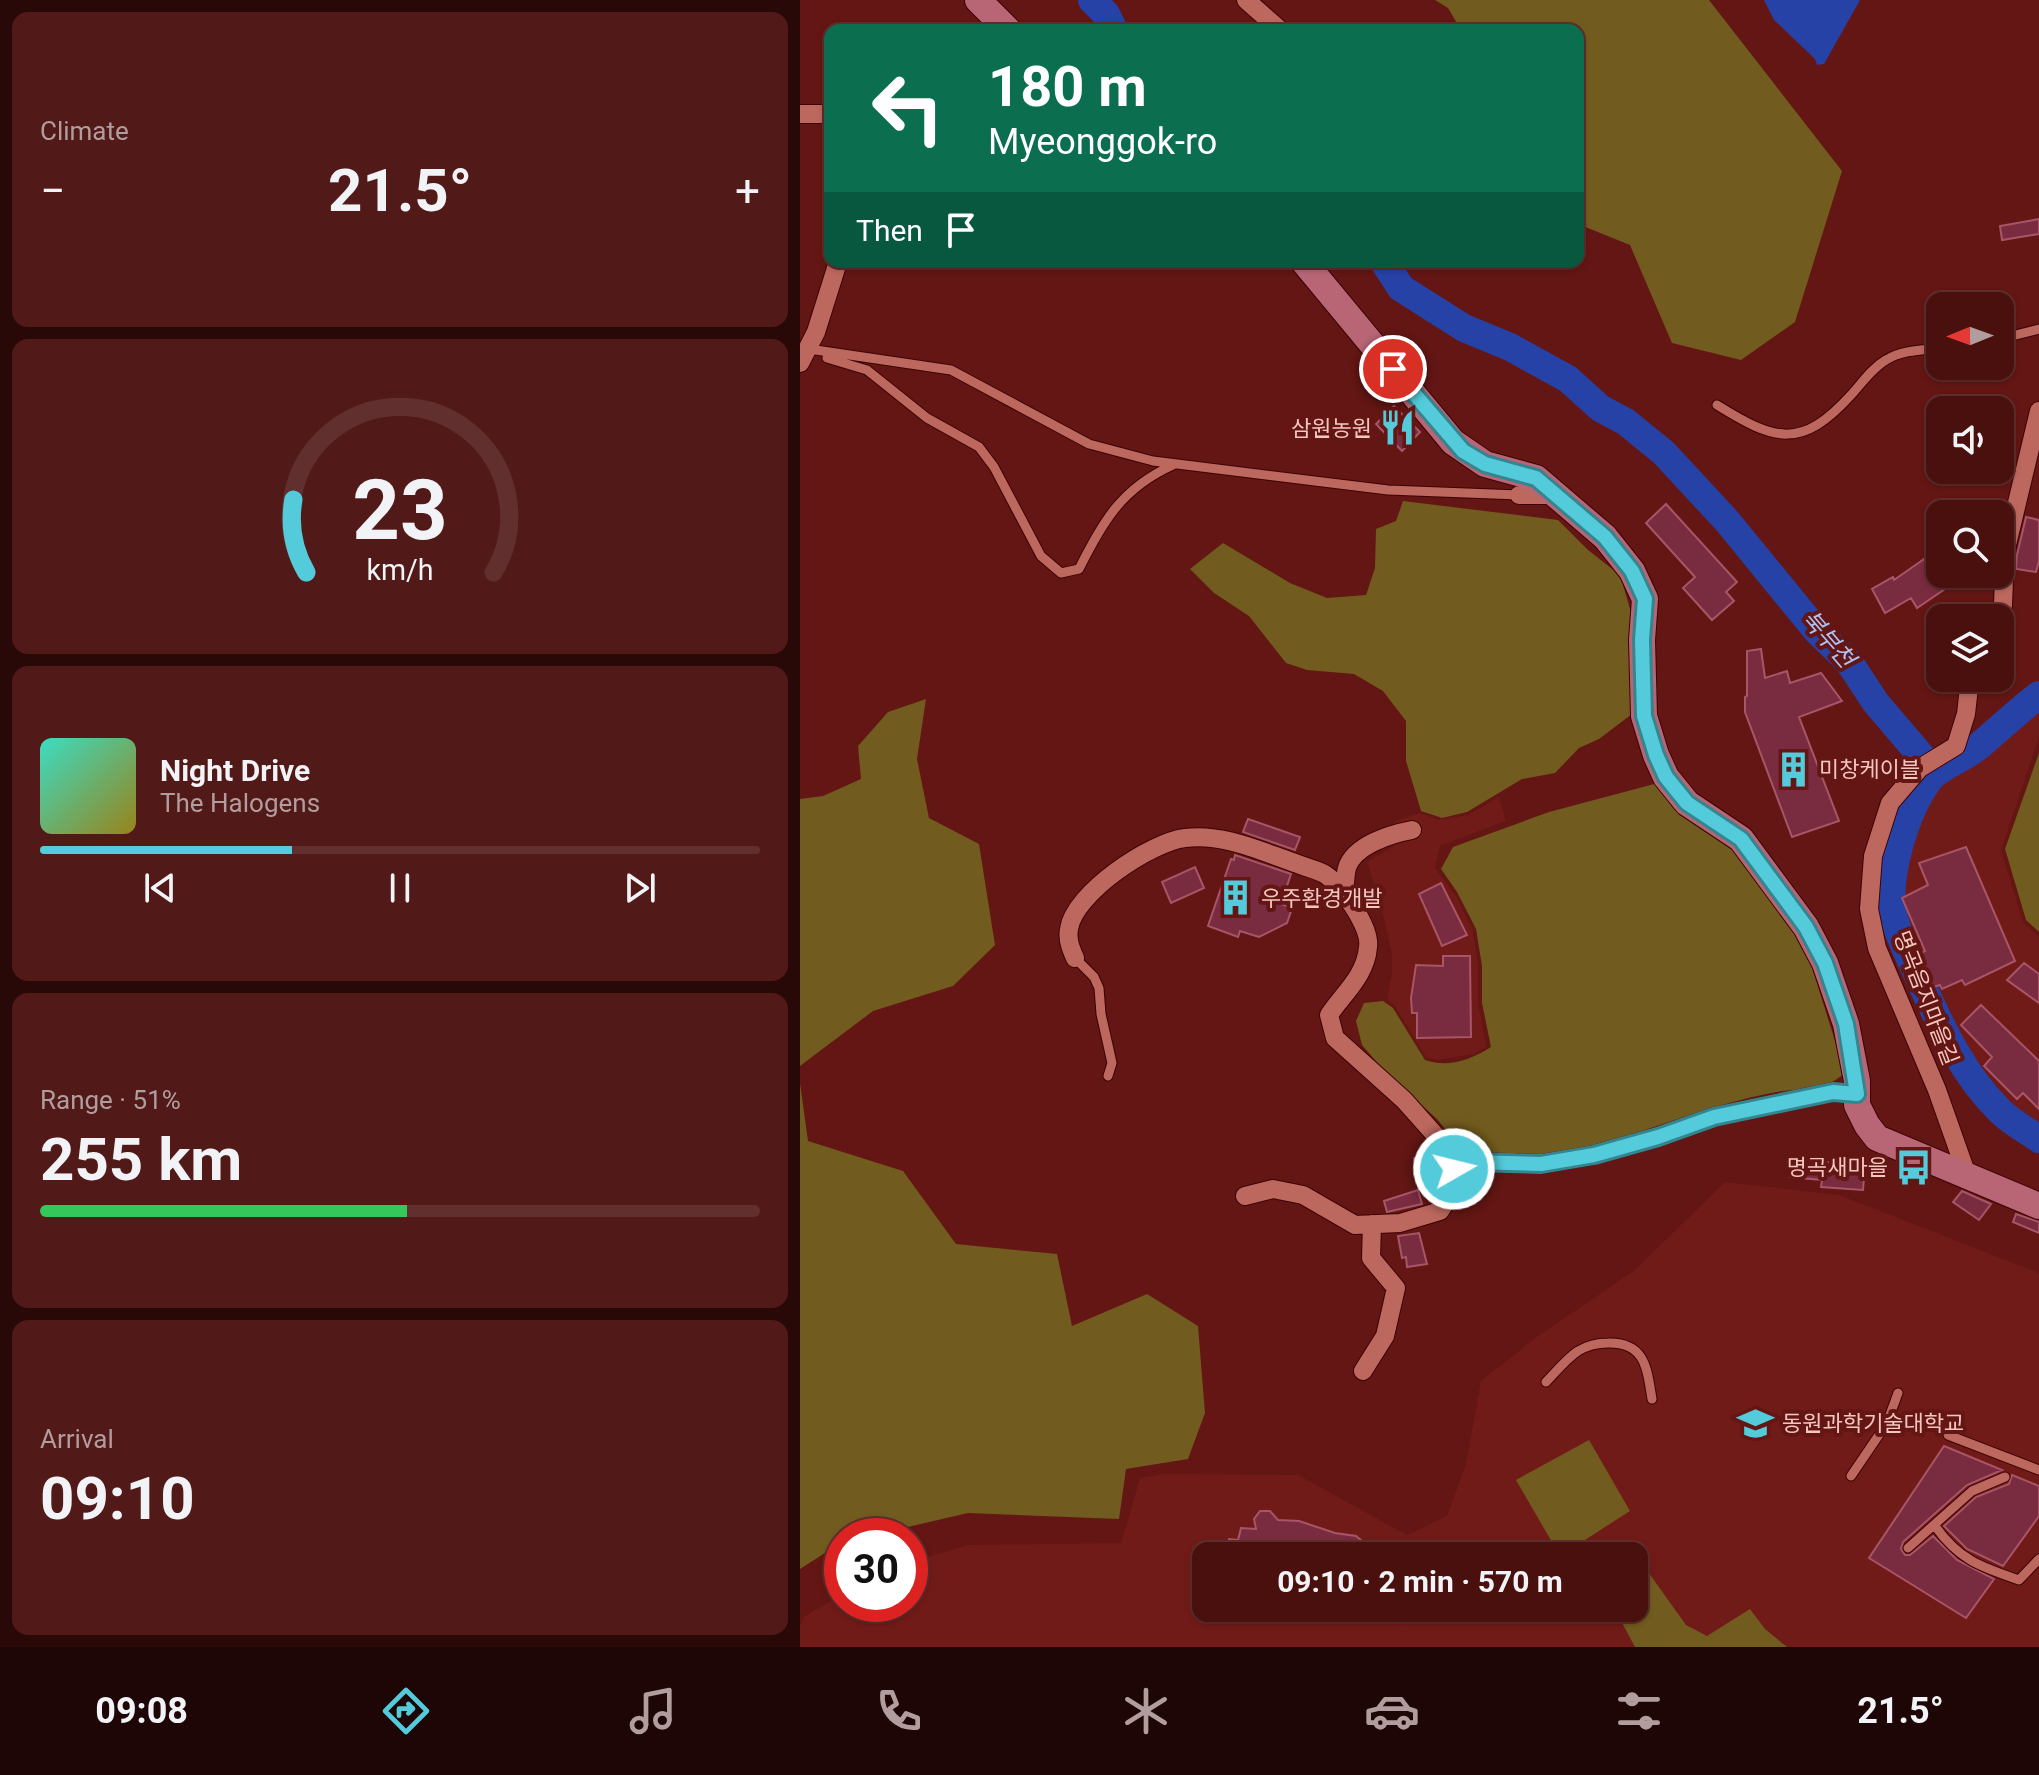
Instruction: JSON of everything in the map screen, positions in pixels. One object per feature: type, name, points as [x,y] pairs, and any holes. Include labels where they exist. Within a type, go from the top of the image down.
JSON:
[{"type":"main road","points":[[978,0],[1002,24]]},
{"type":"main road","points":[[1309,268],[1453,442],[1485,464],[1536,478],[1605,537],[1632,571],[1645,599],[1642,640],[1644,716],[1656,755],[1666,777],[1687,803],[1741,839],[1806,927],[1825,963],[1846,1024],[1857,1105],[1877,1138],[2039,1206]]},
{"type":"street","points":[[1246,0],[1273,24]]},
{"type":"street","points":[[800,114],[824,114]]},
{"type":"street","points":[[805,355],[830,293],[836,268]]},
{"type":"street","points":[[2003,604],[2005,553],[2039,411]]},
{"type":"street","points":[[1519,495],[1558,495]]},
{"type":"street","name":"명곡음지마을길","points":[[1967,1175],[1937,1090],[1877,948],[1869,909],[1873,856],[1890,803],[1920,768],[1956,746],[1966,714],[1968,692]]},
{"type":"street","points":[[1344,894],[1348,865],[1366,847],[1396,833],[1412,830]]},
{"type":"street","points":[[1075,958],[1069,945],[1069,927],[1079,908],[1129,863],[1158,847],[1185,838],[1225,839],[1326,875],[1352,903],[1369,944],[1361,974],[1329,1015],[1335,1038],[1395,1091],[1433,1130],[1453,1155],[1455,1187],[1440,1211],[1400,1223],[1355,1225],[1303,1195],[1273,1189],[1245,1196]]},
{"type":"street","points":[[1454,1169],[1472,1162],[1541,1164],[1594,1155],[1714,1117],[1833,1092],[1857,1094]]},
{"type":"street","points":[[1363,1371],[1385,1336],[1396,1288],[1371,1258],[1372,1224]]},
{"type":"lane","points":[[2014,335],[2039,329]]},
{"type":"lane","points":[[1717,405],[1761,430],[1794,436],[1809,431],[1845,401],[1887,358],[1926,350]]},
{"type":"lane","points":[[805,355],[867,370],[927,418],[979,447],[994,467],[1041,556],[1061,573],[1079,569],[1101,527],[1125,494],[1151,475],[1176,464]]},
{"type":"lane","points":[[805,355],[951,370],[1089,444],[1153,461],[1388,490],[1519,495]]},
{"type":"lane","points":[[1075,958],[1094,977],[1099,988],[1101,1014],[1112,1063],[1108,1076]]},
{"type":"lane","points":[[1546,1382],[1576,1352],[1595,1343],[1623,1343],[1638,1351],[1648,1373],[1652,1399]]},
{"type":"lane","points":[[1851,1476],[1887,1423],[1898,1393]]},
{"type":"lane","points":[[1948,1435],[2039,1470]]},
{"type":"lane","points":[[1908,1548],[1972,1491],[2005,1477]]},
{"type":"lane","points":[[1935,1526],[1947,1544],[1972,1563],[2019,1580],[2039,1559]]},
{"type":"shaded area","points":[[1435,0],[1709,0],[1842,171],[1795,322],[1741,360],[1672,343],[1630,245],[1584,226],[1584,24],[1457,24],[1448,8]]},
{"type":"shaded area","points":[[1764,0],[1860,0],[1824,64],[1817,65],[1815,59],[1774,20]]},
{"type":"shaded area","points":[[1403,501],[1558,520],[1588,550],[1620,575],[1631,612],[1632,714],[1599,739],[1579,748],[1555,773],[1522,779],[1467,812],[1442,818],[1421,811],[1406,761],[1406,721],[1383,691],[1354,674],[1307,670],[1286,663],[1249,616],[1214,593],[1190,569],[1223,543],[1290,583],[1327,598],[1366,595],[1375,568],[1376,529],[1396,521]]},
{"type":"shaded area","points":[[926,699],[917,759],[929,818],[979,844],[995,945],[953,986],[873,1011],[800,1066],[800,799],[823,796],[861,779],[858,746],[888,712]]},
{"type":"shaded area","points":[[2039,709],[2039,737],[2001,850],[2023,922],[2039,937],[2039,1132],[2004,1107],[1973,1072],[1941,1020],[1906,940],[1898,911],[1908,829],[1933,781],[1943,772],[1961,766]]},
{"type":"shaded area","points":[[2039,753],[2039,932],[2026,920],[2005,849]]},
{"type":"shaded area","points":[[1658,783],[1732,845],[1782,909],[1810,961],[1845,1073],[1820,1087],[1751,1097],[1564,1153],[1467,1156],[1437,1119],[1388,1075],[1362,1045],[1356,1021],[1364,1003],[1383,1001],[1393,1008],[1425,1060],[1442,1063],[1459,1061],[1491,1047],[1482,1003],[1482,966],[1476,929],[1441,869],[1453,847],[1549,812]]},
{"type":"shaded area","points":[[1499,797],[1506,821],[1440,846],[1435,868],[1456,896],[1473,930],[1478,964],[1478,1003],[1486,1047],[1474,1054],[1437,1060],[1426,1057],[1395,1006],[1387,999],[1392,954],[1367,862],[1394,846],[1391,827],[1398,820],[1420,813],[1439,820],[1468,815]]},
{"type":"shaded area","points":[[800,1083],[808,1141],[903,1171],[956,1244],[1057,1254],[1072,1326],[1147,1294],[1198,1326],[1205,1413],[1188,1459],[1126,1469],[1119,1519],[968,1513],[928,1522],[928,1518],[824,1518],[824,1554],[800,1569]]},
{"type":"shaded area","name":"동원과학기술대학교","points":[[1725,1182],[1839,1195],[2039,1273],[2039,1647],[800,1647],[800,1625],[805,1616],[824,1605],[824,1622],[928,1622],[928,1557],[969,1545],[1121,1543],[1140,1478],[1165,1474],[1298,1475],[1407,1535],[1447,1516],[1466,1464],[1481,1381],[1538,1336],[1635,1270]]},
{"type":"shaded area","points":[[1589,1440],[1630,1511],[1582,1542],[1552,1542],[1516,1480]]},
{"type":"shaded area","points":[[1648,1572],[1686,1625],[1707,1636],[1750,1609],[1765,1629],[1787,1647],[1635,1647],[1622,1622],[1648,1622]]},
{"type":"building","points":[[2039,219],[2039,234],[2002,240],[2000,226]]},
{"type":"building","name":"삼원농원","points":[[1394,406],[1420,432],[1402,451],[1376,424]]},
{"type":"building","points":[[1666,504],[1737,582],[1726,592],[1734,601],[1712,620],[1683,588],[1695,577],[1646,523]]},
{"type":"building","points":[[2026,517],[2039,520],[2036,572],[2016,569]]},
{"type":"building","points":[[1926,558],[1926,588],[1946,588],[1917,608],[1911,598],[1885,613],[1872,589],[1893,577],[1894,580]]},
{"type":"building","name":"미창케이블","points":[[1761,649],[1765,678],[1787,671],[1790,683],[1821,673],[1842,701],[1799,717],[1839,821],[1792,837],[1745,712],[1747,651]]},
{"type":"building","points":[[1248,819],[1300,837],[1295,850],[1243,832]]},
{"type":"building","points":[[1966,847],[2015,961],[1965,985],[1962,980],[1942,989],[1940,985],[1933,987],[1919,954],[1925,951],[1902,898],[1928,885],[1919,863]]},
{"type":"building","points":[[1235,855],[1291,874],[1281,904],[1292,908],[1287,923],[1259,937],[1240,931],[1238,937],[1208,926]]},
{"type":"building","points":[[1195,867],[1204,888],[1171,903],[1162,882]]},
{"type":"building","points":[[1441,883],[1467,935],[1442,946],[1419,894]]},
{"type":"building","points":[[1443,956],[1470,956],[1471,1037],[1417,1038],[1417,1013],[1412,1013],[1411,998],[1416,965],[1443,966]]},
{"type":"building","points":[[2024,963],[2039,974],[2039,1003],[2007,980]]},
{"type":"building","points":[[1981,1005],[2039,1061],[2039,1109],[2023,1093],[2017,1099],[1984,1066],[1992,1057],[1961,1025]]},
{"type":"building","points":[[1414,1158],[1439,1158],[1442,1173],[1414,1174]]},
{"type":"building","points":[[1790,1159],[1865,1165],[1863,1190],[1821,1187],[1822,1180],[1789,1177]]},
{"type":"building","points":[[1418,1190],[1422,1204],[1387,1212],[1384,1201]]},
{"type":"building","points":[[1962,1191],[1991,1204],[1979,1220],[1953,1202]]},
{"type":"building","points":[[2016,1214],[2039,1222],[2039,1233],[2013,1222]]},
{"type":"building","points":[[1419,1233],[1427,1264],[1407,1267],[1398,1236]]},
{"type":"building","points":[[1944,1446],[2002,1470],[1967,1485],[1903,1542],[1901,1549],[1905,1555],[1910,1555],[1933,1536],[1957,1560],[1994,1579],[1966,1618],[1869,1558]]},
{"type":"building","points":[[2012,1475],[2039,1486],[2039,1516],[2003,1566],[1967,1549],[1944,1526],[1976,1497],[2009,1484]]},
{"type":"building","points":[[1260,1511],[1270,1511],[1278,1520],[1299,1521],[1335,1533],[1356,1536],[1363,1542],[1228,1542],[1229,1539],[1238,1540],[1241,1528],[1256,1529],[1254,1519]]},
{"type":"waterway","points":[[1092,0],[1111,24]]},
{"type":"waterway","name":"북부천","points":[[1388,268],[1401,288],[1464,328],[1510,347],[1568,379],[1600,408],[1626,422],[1664,453],[1727,521],[1817,631],[1849,662],[1876,703],[1923,758],[1929,779]]},
{"type":"waterway","name":"북부천","points":[[2039,695],[1979,746],[1929,780],[1906,826],[1892,881],[1893,914],[1898,930],[1943,1030],[1986,1096],[2000,1111],[2039,1139]]},
{"type":"place","name":"삼원농원","points":[[1398,428]]},
{"type":"place","name":"미창케이블","points":[[1793,769]]},
{"type":"place","name":"우주환경개발","points":[[1235,898]]},
{"type":"place","name":"명곡새마을","points":[[1914,1167]]},
{"type":"place","name":"동원과학기술대학교","points":[[1756,1423]]},
{"type":"route","points":[[1393,369],[1463,451],[1485,464],[1536,478],[1605,537],[1632,571],[1645,599],[1642,640],[1644,716],[1656,755],[1666,777],[1687,803],[1741,839],[1806,927],[1825,963],[1846,1024],[1857,1081],[1857,1094],[1833,1092],[1714,1117],[1594,1155],[1541,1164],[1472,1162],[1454,1169]]}]
